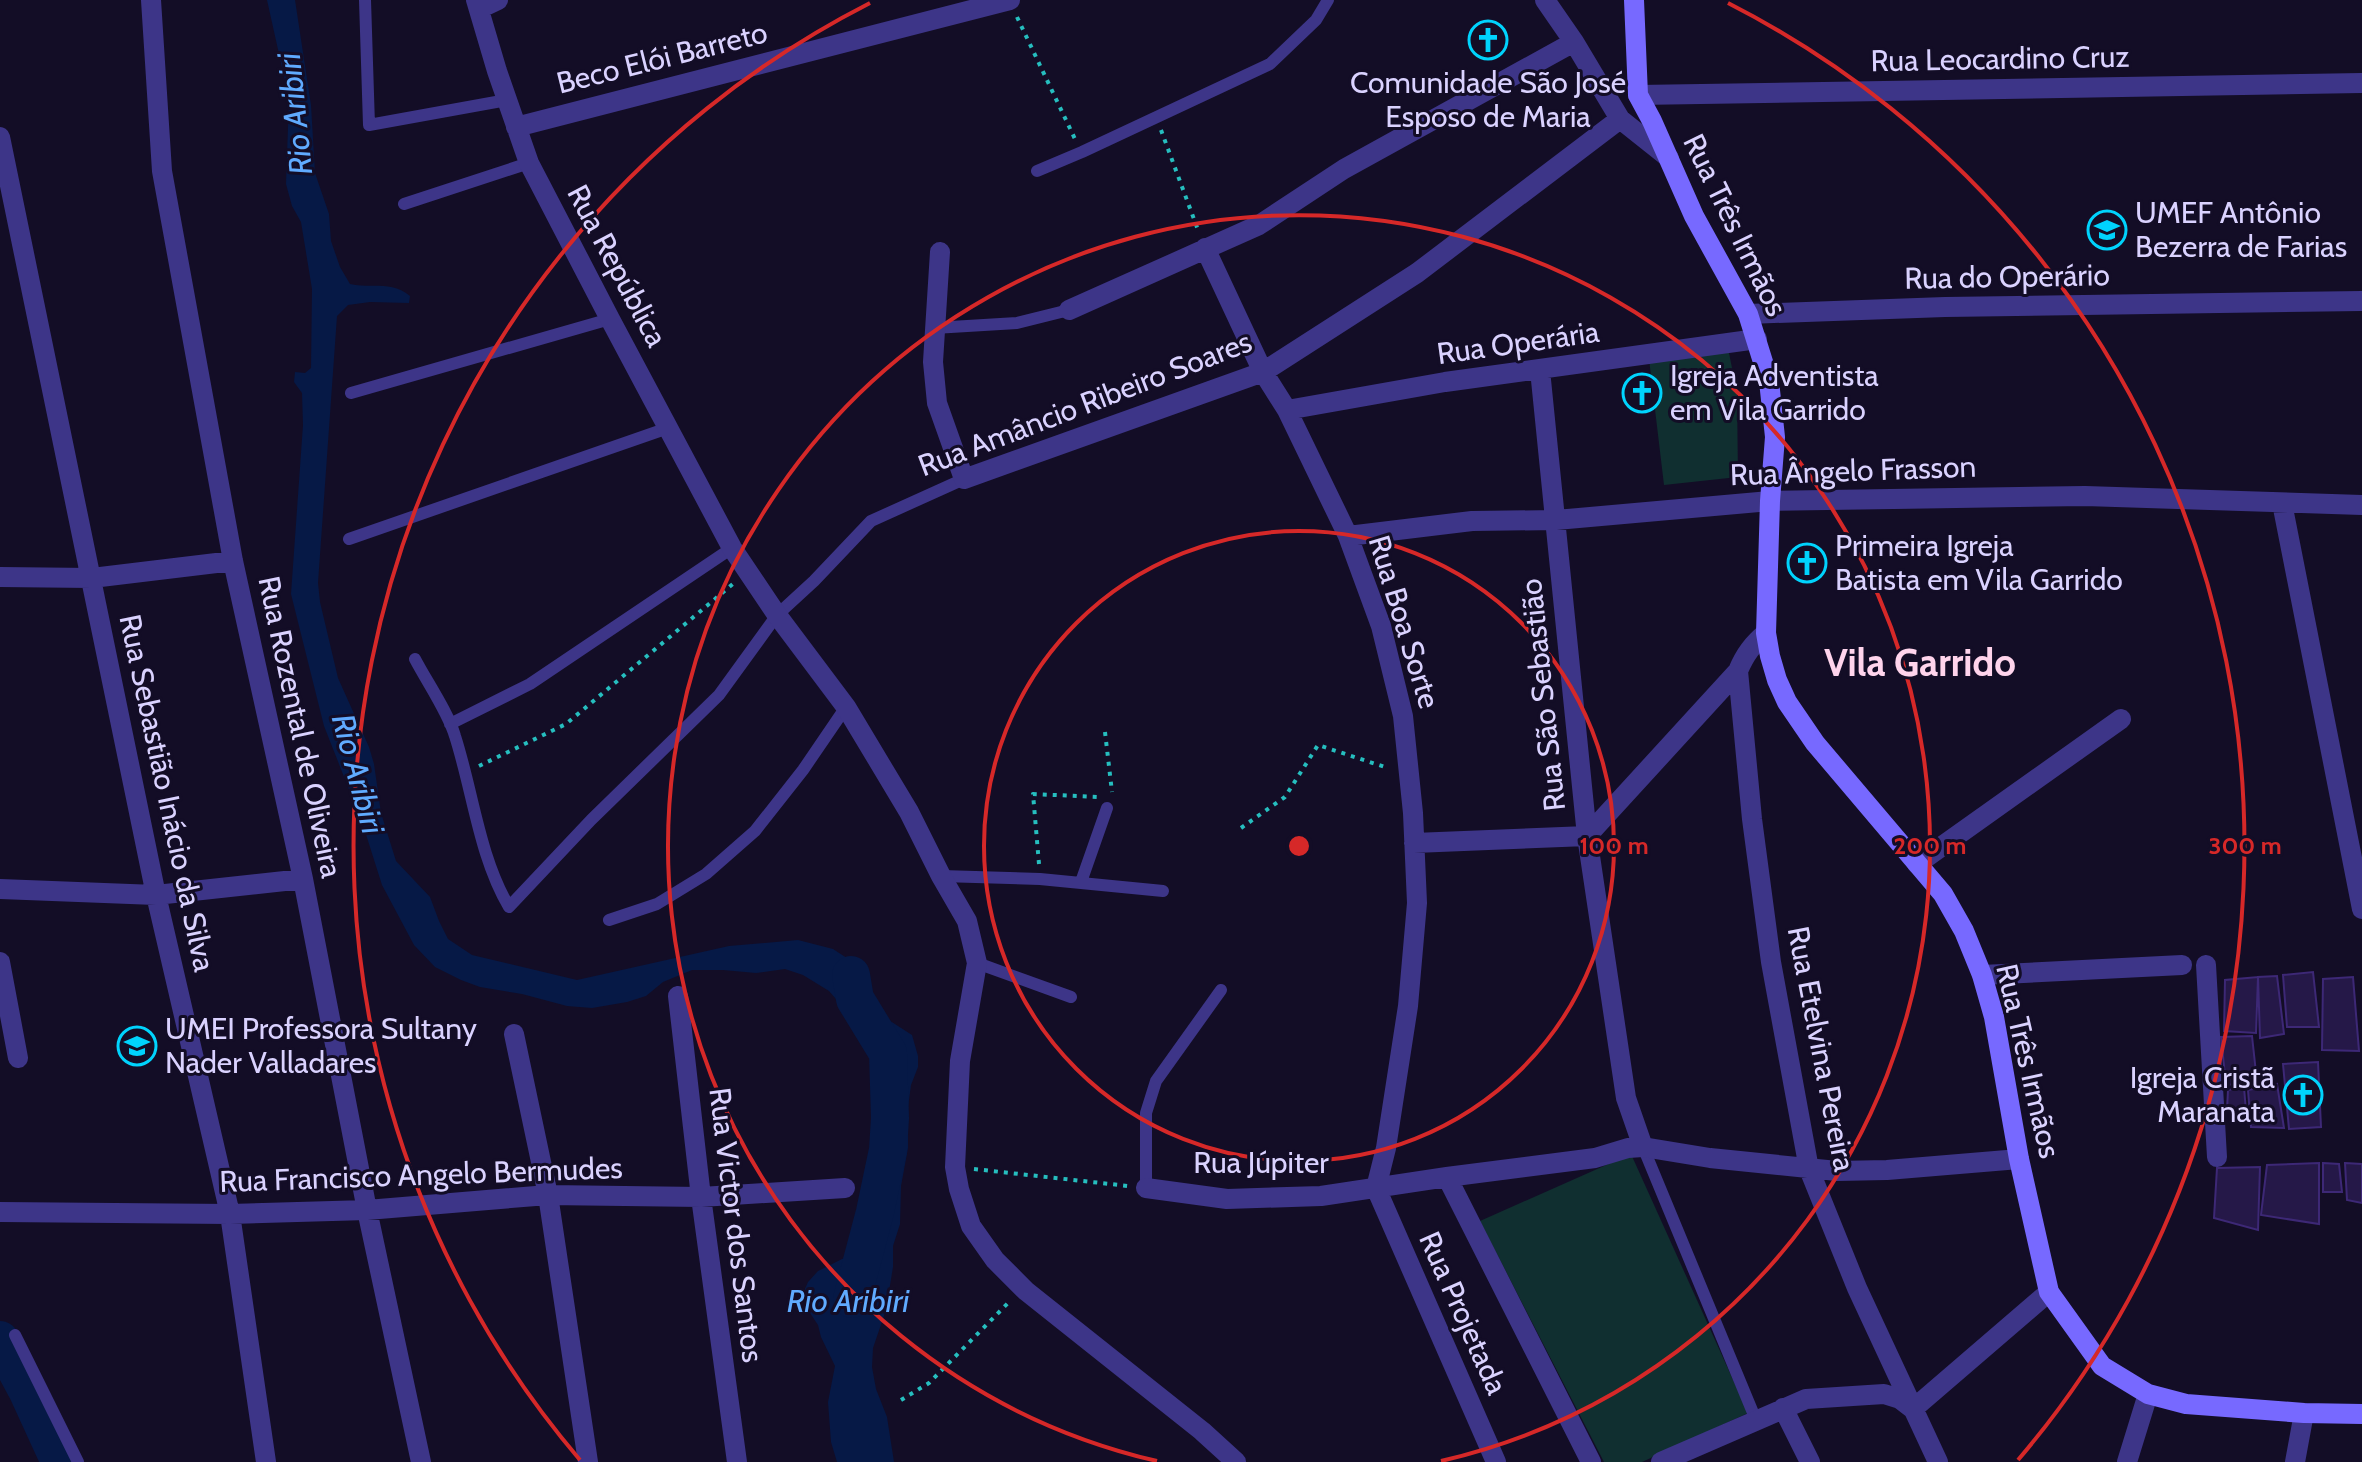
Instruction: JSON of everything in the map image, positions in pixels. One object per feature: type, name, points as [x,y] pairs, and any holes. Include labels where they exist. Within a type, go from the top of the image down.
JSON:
[{"type":"street","name":"Rua Rozental de Oliveira","points":[[151,0],[162,171],[233,561],[303,879],[367,1210],[421,1462]]},
{"type":"street","name":"Beco Elói Barreto","points":[[516,127],[951,6],[1009,0]]},
{"type":"street","points":[[1545,0],[1620,119],[1669,158]]},
{"type":"street","name":"Rua Três Irmãos","points":[[1634,0],[1638,95],[1694,216],[1748,314],[1769,381],[1775,437],[1766,633],[1770,656],[1787,702],[1815,743],[1943,894],[1957,918],[1982,975],[2000,1048],[2019,1159],[2049,1292],[2102,1366],[2148,1394],[2186,1404],[2362,1414]]},
{"type":"street","name":"Rua República","points":[[484,3],[507,100],[529,163],[732,548],[777,615],[846,707],[909,812],[967,921],[977,963]]},
{"type":"street","points":[[1069,310],[1259,225],[1344,169],[1574,42]]},
{"type":"street","name":"Rua Leocardino Cruz","points":[[1638,95],[2362,83]]},
{"type":"street","name":"Rua Amâncio Ribeiro Soares","points":[[964,479],[1263,372],[1417,273],[1620,119]]},
{"type":"street","name":"Rua Sebastião Inácio da Silva","points":[[0,137],[156,895],[230,1214],[266,1462]]},
{"type":"street","name":"Rua Boa Sorte","points":[[1205,248],[1263,372],[1287,410],[1348,536],[1390,657],[1403,716],[1417,903],[1408,1006],[1386,1148],[1376,1188]]},
{"type":"street","points":[[940,252],[933,362],[937,403],[964,479]]},
{"type":"street","name":"Rua do Operário","points":[[1748,314],[1945,307],[2362,301]]},
{"type":"street","name":"Rua Operária","points":[[1287,410],[1445,382],[1757,339]]},
{"type":"street","name":"Rua São Sebastião","points":[[1540,370],[1587,836],[1626,1098],[1643,1147]]},
{"type":"street","name":"Rua Ângelo Frasson","points":[[1348,536],[1472,521],[1556,520],[1770,501],[2085,496],[2362,505]]},
{"type":"street","points":[[2282,503],[2362,909]]},
{"type":"street","points":[[0,577],[92,578],[233,561]]},
{"type":"street","points":[[1414,843],[1587,836],[1738,671],[1752,645],[1766,633]]},
{"type":"street","name":"Rua Etelvina Pereira","points":[[1738,671],[1752,819],[1771,962],[1809,1169],[1857,1288],[1938,1462]]},
{"type":"street","points":[[1917,864],[2121,719]]},
{"type":"street","points":[[0,889],[156,895],[303,879]]},
{"type":"street","points":[[0,962],[18,1058]]},
{"type":"street","points":[[977,963],[960,1061],[955,1167],[971,1226],[995,1260],[1023,1287],[1236,1462]]},
{"type":"street","points":[[1982,975],[2182,965]]},
{"type":"street","points":[[2206,965],[2217,1157]]},
{"type":"street","name":"Rua Victor dos Santos","points":[[678,996],[701,1197],[737,1462]]},
{"type":"street","points":[[514,1034],[548,1195],[588,1462]]},
{"type":"street","points":[[1643,1147],[1710,1158],[1837,1171],[2019,1159]]},
{"type":"street","name":"Rua Júpiter","points":[[1146,1188],[1227,1199],[1321,1196],[1595,1158],[1643,1147]]},
{"type":"street","points":[[1447,1177],[1591,1462]]},
{"type":"street","name":"Rua Francisco Angelo Bermudes","points":[[0,1212],[230,1214],[367,1210],[548,1195],[701,1197],[845,1188]]},
{"type":"street","name":"Rua Projetada","points":[[1376,1188],[1496,1462]]},
{"type":"street","points":[[1661,1462],[1806,1399],[1884,1394],[1900,1399],[1913,1409],[2049,1292]]},
{"type":"street","points":[[2127,1462],[2148,1394]]},
{"type":"street","points":[[1783,1408],[1810,1462]]},
{"type":"street","points":[[2295,1462],[2304,1413]]},
{"type":"lane","points":[[365,0],[369,125],[507,100]]},
{"type":"lane","points":[[1037,171],[1270,64],[1316,20],[1328,0]]},
{"type":"lane","points":[[404,204],[529,163]]},
{"type":"lane","points":[[934,328],[1017,323],[1069,310]]},
{"type":"lane","points":[[351,393],[610,319]]},
{"type":"lane","points":[[349,539],[668,428]]},
{"type":"lane","name":"Rua Amâncio Ribeiro Soares","points":[[464,773],[498,887],[509,907],[591,820],[719,695],[777,615],[871,521],[964,479]]},
{"type":"lane","points":[[450,724],[530,684],[732,548]]},
{"type":"lane","points":[[415,659],[455,733],[464,773]]},
{"type":"lane","points":[[609,920],[657,904],[706,874],[755,831],[803,770],[846,707]]},
{"type":"lane","points":[[1081,882],[1107,808]]},
{"type":"lane","points":[[941,876],[1040,879],[1163,891]]},
{"type":"lane","points":[[977,963],[1071,997]]},
{"type":"lane","points":[[1146,1188],[1146,1113],[1156,1081],[1221,990]]},
{"type":"lane","name":"Rua São Sebastião","points":[[1643,1147],[1756,1420]]},
{"type":"lane","points":[[15,1335],[78,1462]]},
{"type":"path","points":[[1009,0],[1082,152]]},
{"type":"path","points":[[1157,118],[1205,248]]},
{"type":"path","points":[[464,773],[566,724],[748,572]]},
{"type":"path","points":[[1040,879],[1033,794],[1113,798],[1105,732]]},
{"type":"path","points":[[1241,828],[1285,797],[1318,745],[1409,775]]},
{"type":"path","points":[[955,1167],[1146,1188]]},
{"type":"path","points":[[901,1400],[929,1383],[1023,1287]]},
{"type":"green space","points":[[1728,348],[1737,393],[1738,477],[1664,485],[1649,359]]},
{"type":"green space","points":[[1631,1154],[1748,1413],[1642,1462],[1604,1462],[1480,1221]]},
{"type":"water","name":"Rio Aribiri","points":[[267,0],[295,0],[311,105],[315,173],[329,214],[331,241],[340,267],[350,284],[388,286],[410,296],[409,303],[348,305],[337,316],[318,583],[338,678],[369,747],[381,813],[396,861],[430,897],[448,939],[472,955],[577,980],[729,946],[798,940],[833,949],[853,962],[861,973],[866,992],[884,1017],[912,1035],[918,1056],[908,1107],[908,1148],[901,1186],[900,1224],[893,1246],[886,1310],[873,1348],[876,1389],[887,1417],[894,1462],[837,1462],[831,1442],[828,1402],[835,1366],[810,1313],[804,1291],[818,1271],[854,1250],[867,1250],[877,1237],[885,1156],[894,1126],[897,1058],[892,1042],[877,1026],[829,991],[803,975],[785,969],[756,973],[692,970],[663,982],[646,996],[592,1008],[567,1006],[480,987],[435,967],[414,945],[382,885],[363,825],[324,726],[291,594],[303,425],[302,393],[294,382],[295,372],[305,373],[311,368],[312,289],[301,222],[292,206],[286,184],[289,99]]},
{"type":"building","points":[[2313,972],[2319,1027],[2287,1027],[2283,975]]},
{"type":"building","points":[[2277,976],[2284,1034],[2260,1038],[2258,977]]},
{"type":"building","points":[[2258,977],[2256,1033],[2224,1031],[2225,980]]},
{"type":"building","points":[[2353,977],[2359,1051],[2322,1050],[2323,979]]},
{"type":"building","points":[[2252,1036],[2257,1082],[2226,1085],[2221,1037]]},
{"type":"building","name":"Igreja Cristã Maranata","points":[[2318,1062],[2321,1127],[2289,1129],[2283,1064]]},
{"type":"building","points":[[2277,1084],[2284,1128],[2251,1127],[2248,1090]]},
{"type":"building","points":[[2244,1087],[2246,1112],[2227,1110],[2228,1090]]},
{"type":"building","points":[[2319,1163],[2319,1224],[2261,1215],[2267,1165]]},
{"type":"building","points":[[2323,1163],[2339,1164],[2342,1192],[2323,1192]]},
{"type":"building","points":[[2345,1163],[2362,1164],[2362,1203],[2347,1200]]},
{"type":"building","points":[[2260,1167],[2258,1230],[2214,1218],[2217,1168]]},
{"type":"waterway","name":"Rio Aribiri","points":[[851,975],[855,999],[888,1053],[890,1118],[888,1150],[875,1212],[852,1299]]},
{"type":"waterway","points":[[0,1340],[60,1462]]},
{"type":"place","name":"Comunidade São José Esposo de Maria","points":[[1488,40]]},
{"type":"place","name":"UMEF Antônio Bezerra de Farias","points":[[2107,230]]},
{"type":"place","name":"Igreja Adventista em Vila Garrido","points":[[1642,393]]},
{"type":"place","name":"Primeira Igreja Batista em Vila Garrido","points":[[1807,563]]},
{"type":"place","name":"UMEI Professora Sultany Nader Valladares","points":[[137,1046]]},
{"type":"place","name":"Igreja Cristã Maranata","points":[[2303,1095]]},
{"type":"district","name":"Vila Garrido","points":[[1920,663]]}]
